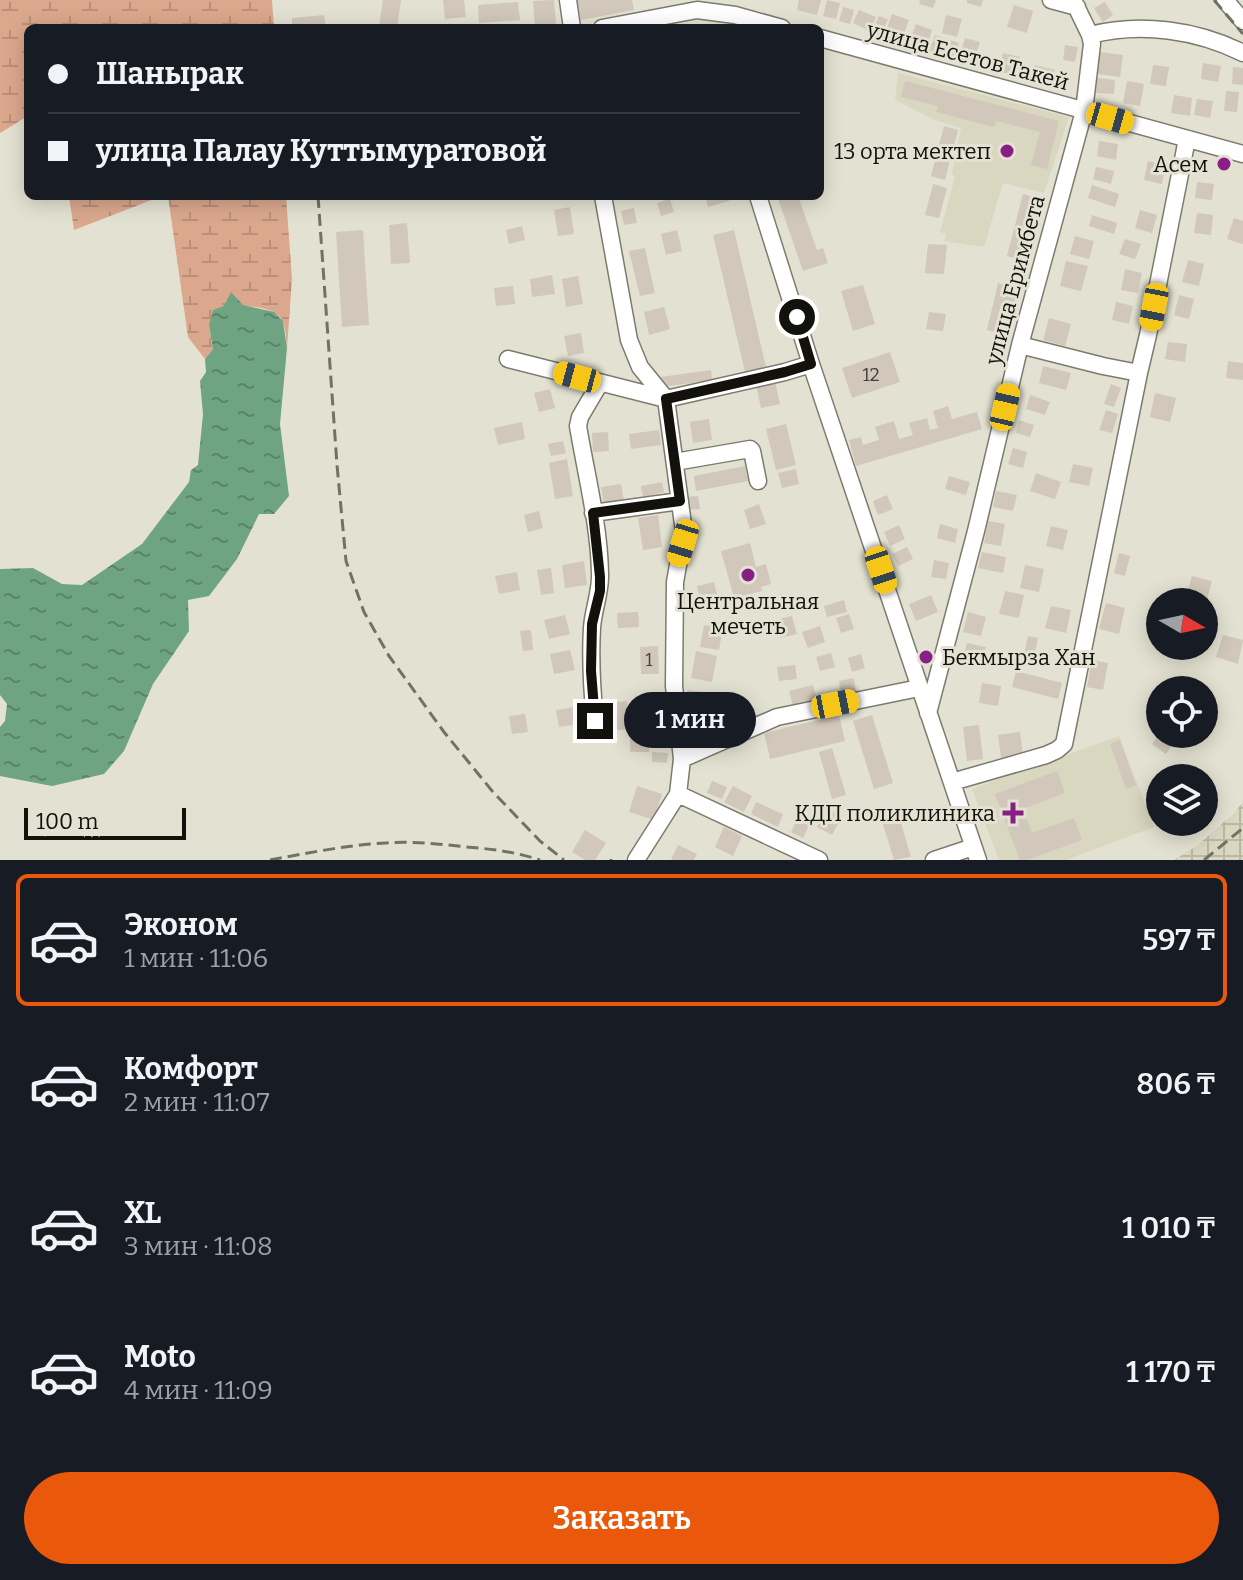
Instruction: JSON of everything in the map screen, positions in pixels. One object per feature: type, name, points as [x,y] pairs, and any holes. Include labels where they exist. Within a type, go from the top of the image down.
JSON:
[{"type":"street","points":[[568,0],[571,24]]},
{"type":"street","points":[[1051,0],[1075,3]]},
{"type":"street","points":[[1225,0],[1243,21]]},
{"type":"street","name":"улица Еримбета","points":[[928,713],[976,531],[1020,345],[1084,111],[1092,44],[1075,3]]},
{"type":"street","points":[[618,24],[694,5],[768,24]]},
{"type":"street","points":[[694,5],[701,24]]},
{"type":"street","points":[[1090,35],[1158,29],[1214,40],[1243,53]]},
{"type":"street","name":"улица Есетов Такей","points":[[824,39],[1243,154]]},
{"type":"street","points":[[952,782],[1046,755],[1064,744],[1187,139]]},
{"type":"street","points":[[604,200],[629,340],[640,367],[666,399],[684,532],[675,582],[674,686],[682,759],[678,794],[636,860]]},
{"type":"street","points":[[759,200],[811,364],[976,854],[934,860]]},
{"type":"street","points":[[1020,345],[1139,373]]},
{"type":"street","points":[[508,359],[666,399],[811,364]]},
{"type":"street","points":[[595,721],[591,671],[592,624],[600,577],[578,426],[600,383]]},
{"type":"street","points":[[675,462],[750,449],[758,481]]},
{"type":"street","points":[[593,513],[680,501]]},
{"type":"street","points":[[682,759],[777,717],[919,688]]},
{"type":"street","points":[[678,794],[819,860]]},
{"type":"shaded area","name":"13 орта мектеп","points":[[898,73],[1069,117],[1044,193],[1003,183],[984,247],[944,241],[946,234],[940,232],[955,177],[952,174],[961,128],[935,120],[895,100]]},
{"type":"shaded area","points":[[1119,736],[1146,806],[1146,830],[1066,860],[999,860],[972,789]]},
{"type":"shaded area","points":[[1243,802],[1243,860],[1174,860],[1208,836],[1218,836],[1218,827]]},
{"type":"green space","points":[[0,0],[272,0],[274,24],[24,24],[24,118],[0,133]]},
{"type":"green space","points":[[70,200],[152,200],[74,230]]},
{"type":"green space","points":[[169,200],[286,200],[292,279],[287,348],[283,322],[279,316],[257,307],[224,306],[209,325],[213,349],[205,359],[188,337]]},
{"type":"water","points":[[231,292],[243,305],[274,312],[283,321],[287,348],[280,424],[289,496],[274,514],[259,514],[237,559],[209,596],[188,600],[189,631],[153,684],[124,751],[104,774],[52,786],[0,776],[0,727],[5,721],[7,704],[0,695],[0,569],[33,568],[62,584],[82,585],[142,544],[189,482],[191,470],[198,465],[203,414],[200,381],[206,372],[205,359],[213,349],[209,325],[213,310],[224,306]]},
{"type":"building","points":[[383,0],[401,0],[398,24],[379,24]]},
{"type":"building","points":[[443,0],[464,0],[466,17],[445,19]]},
{"type":"building","points":[[554,0],[556,24],[535,24],[533,1]]},
{"type":"building","points":[[577,0],[632,0],[634,10],[581,20]]},
{"type":"building","points":[[799,0],[821,0],[817,15],[797,10]]},
{"type":"building","points":[[827,0],[840,3],[836,19],[823,16]]},
{"type":"building","points":[[920,0],[936,0],[933,8],[919,4]]},
{"type":"building","points":[[967,0],[983,0],[981,7],[967,3]]},
{"type":"building","points":[[518,2],[520,20],[479,23],[478,5]]},
{"type":"building","points":[[1105,2],[1113,15],[1103,22],[1094,8]]},
{"type":"building","points":[[1014,5],[1033,11],[1027,33],[1007,27]]},
{"type":"building","points":[[843,7],[854,10],[850,24],[839,21]]},
{"type":"building","points":[[859,10],[876,17],[870,31],[853,23]]},
{"type":"building","points":[[892,14],[909,20],[901,42],[884,36]]},
{"type":"building","points":[[324,15],[325,24],[292,24],[292,18]]},
{"type":"building","points":[[946,15],[962,19],[957,37],[942,33]]},
{"type":"building","points":[[879,16],[888,19],[881,36],[872,32]]},
{"type":"building","points":[[916,24],[932,30],[925,51],[909,45]]},
{"type":"building","points":[[935,35],[959,43],[953,60],[929,52]]},
{"type":"building","points":[[965,38],[980,42],[973,64],[959,60]]},
{"type":"building","points":[[1065,45],[1078,47],[1075,62],[1063,60]]},
{"type":"building","points":[[1099,52],[1123,55],[1120,77],[1097,74]]},
{"type":"building","points":[[1003,53],[1020,57],[1016,76],[998,71]]},
{"type":"building","points":[[1203,63],[1221,66],[1218,82],[1201,79]]},
{"type":"building","points":[[1035,65],[1055,70],[1051,87],[1031,82]]},
{"type":"building","points":[[1153,65],[1169,67],[1166,86],[1150,84]]},
{"type":"building","points":[[1233,67],[1243,68],[1243,85],[1232,84]]},
{"type":"building","points":[[1097,78],[1115,80],[1114,94],[1096,93]]},
{"type":"building","points":[[905,81],[1059,121],[1047,169],[1031,165],[1040,132],[996,121],[994,127],[936,112],[938,106],[901,97]]},
{"type":"building","points":[[1127,81],[1144,84],[1140,106],[1123,103]]},
{"type":"building","points":[[1226,91],[1239,92],[1237,112],[1224,111]]},
{"type":"building","points":[[1174,95],[1192,98],[1190,116],[1171,113]]},
{"type":"building","points":[[1197,99],[1213,101],[1210,118],[1194,115]]},
{"type":"building","points":[[944,126],[958,130],[945,180],[931,176]]},
{"type":"building","points":[[1099,141],[1118,144],[1116,160],[1097,156]]},
{"type":"building","points":[[1148,161],[1166,165],[1162,184],[1144,180]]},
{"type":"building","points":[[1096,167],[1114,171],[1111,184],[1093,179]]},
{"type":"building","points":[[1197,182],[1214,184],[1212,200],[1195,198]]},
{"type":"building","points":[[933,184],[947,188],[939,218],[925,215]]},
{"type":"building","points":[[1092,185],[1119,194],[1115,207],[1088,198]]},
{"type":"building","points":[[1023,194],[1042,199],[1026,261],[1007,256]]},
{"type":"building","points":[[670,200],[674,212],[661,216],[657,203]]},
{"type":"building","points":[[706,200],[729,200],[729,201],[708,207]]},
{"type":"building","points":[[778,200],[799,200],[817,250],[823,248],[828,263],[803,271]]},
{"type":"building","points":[[570,207],[574,234],[558,236],[554,210]]},
{"type":"building","points":[[634,208],[637,223],[624,225],[621,211]]},
{"type":"building","points":[[1140,210],[1157,215],[1152,233],[1135,228]]},
{"type":"building","points":[[1197,213],[1213,215],[1211,235],[1194,233]]},
{"type":"building","points":[[1092,215],[1117,223],[1114,234],[1089,226]]},
{"type":"building","points":[[1234,218],[1243,221],[1243,244],[1227,239]]},
{"type":"building","points":[[407,223],[410,263],[391,264],[389,225]]},
{"type":"building","points":[[522,226],[525,240],[509,244],[506,230]]},
{"type":"building","points":[[363,230],[369,325],[342,327],[336,232]]},
{"type":"building","points":[[677,230],[682,251],[666,255],[661,234]]},
{"type":"building","points":[[734,230],[766,367],[745,372],[713,235]]},
{"type":"building","points":[[1075,236],[1094,241],[1089,259],[1070,254]]},
{"type":"building","points":[[1125,239],[1141,244],[1135,259],[1119,254]]},
{"type":"building","points":[[928,244],[947,245],[944,274],[925,273]]},
{"type":"building","points":[[645,248],[655,293],[640,296],[629,251]]},
{"type":"building","points":[[1188,260],[1204,264],[1199,286],[1182,282]]},
{"type":"building","points":[[1066,261],[1088,266],[1081,291],[1060,286]]},
{"type":"building","points":[[1125,269],[1142,273],[1138,293],[1121,290]]},
{"type":"building","points":[[552,275],[555,294],[532,297],[530,279]]},
{"type":"building","points":[[578,276],[583,304],[566,307],[562,279]]},
{"type":"building","points":[[998,283],[1018,289],[1007,335],[987,330]]},
{"type":"building","points":[[863,285],[875,324],[853,331],[841,291]]},
{"type":"building","points":[[513,286],[515,304],[496,306],[494,288]]},
{"type":"building","points":[[1179,295],[1194,299],[1189,319],[1174,315]]},
{"type":"building","points":[[1116,302],[1133,306],[1129,324],[1112,320]]},
{"type":"building","points":[[664,307],[670,329],[649,335],[644,312]]},
{"type":"building","points":[[929,312],[946,314],[943,331],[926,329]]},
{"type":"building","points":[[1049,318],[1071,324],[1065,346],[1043,340]]},
{"type":"building","points":[[581,333],[584,353],[568,356],[564,336]]},
{"type":"building","points":[[1168,342],[1187,344],[1185,362],[1165,359]]},
{"type":"building","points":[[890,352],[900,382],[852,398],[842,368]]},
{"type":"building","points":[[1228,361],[1243,363],[1243,380],[1226,378]]},
{"type":"building","points":[[1043,366],[1071,373],[1066,390],[1039,383]]},
{"type":"building","points":[[711,370],[712,380],[662,387],[660,377]]},
{"type":"building","points":[[775,381],[780,404],[761,408],[756,385]]},
{"type":"building","points":[[1111,384],[1121,388],[1114,407],[1104,404]]},
{"type":"building","points":[[550,389],[555,408],[539,412],[534,393]]},
{"type":"building","points":[[1155,393],[1176,398],[1170,422],[1150,417]]},
{"type":"building","points":[[1030,395],[1050,402],[1045,415],[1026,409]]},
{"type":"building","points":[[948,406],[952,419],[977,412],[982,429],[856,466],[849,440],[861,437],[863,445],[879,440],[875,427],[894,421],[899,439],[913,435],[909,423],[927,418],[930,430],[938,428],[933,411]]},
{"type":"building","points":[[1106,410],[1118,414],[1112,433],[1099,430]]},
{"type":"building","points":[[709,419],[712,440],[693,443],[690,422]]},
{"type":"building","points":[[1019,420],[1034,425],[1030,437],[1016,433]]},
{"type":"building","points":[[522,422],[525,439],[498,445],[494,428]]},
{"type":"building","points":[[786,424],[796,465],[776,470],[766,429]]},
{"type":"building","points":[[659,430],[661,445],[631,449],[629,434]]},
{"type":"building","points":[[608,432],[609,451],[593,452],[592,433]]},
{"type":"building","points":[[563,441],[566,453],[551,456],[548,444]]},
{"type":"building","points":[[1013,448],[1027,452],[1023,468],[1008,464]]},
{"type":"building","points":[[567,459],[573,496],[555,499],[549,463]]},
{"type":"building","points":[[1073,464],[1093,468],[1089,486],[1069,482]]},
{"type":"building","points":[[745,466],[748,481],[696,491],[694,476]]},
{"type":"building","points":[[796,469],[799,484],[782,488],[778,473]]},
{"type":"building","points":[[1036,473],[1061,482],[1055,499],[1030,491]]},
{"type":"building","points":[[949,476],[970,482],[966,495],[945,489]]},
{"type":"building","points":[[662,482],[664,492],[643,497],[641,486]]},
{"type":"building","points":[[621,484],[624,501],[604,505],[601,487]]},
{"type":"building","points":[[996,491],[1017,495],[1013,511],[993,507]]},
{"type":"building","points":[[887,495],[893,509],[878,515],[873,501]]},
{"type":"building","points":[[698,496],[700,509],[686,510],[685,497]]},
{"type":"building","points":[[759,504],[766,524],[750,529],[744,510]]},
{"type":"building","points":[[539,511],[543,528],[528,532],[524,515]]},
{"type":"building","points":[[658,515],[662,547],[643,550],[638,518]]},
{"type":"building","points":[[988,521],[1005,524],[1001,546],[984,543]]},
{"type":"building","points":[[940,524],[958,529],[955,543],[937,538]]},
{"type":"building","points":[[899,525],[905,539],[890,546],[884,532]]},
{"type":"building","points":[[1051,526],[1068,530],[1063,550],[1046,546]]},
{"type":"building","name":"Центральная мечеть","points":[[750,543],[756,567],[766,564],[771,584],[761,587],[762,591],[734,598],[721,551]]},
{"type":"building","points":[[907,547],[913,559],[898,566],[892,554]]},
{"type":"building","points":[[982,552],[1006,557],[1003,573],[978,568]]},
{"type":"building","points":[[1119,553],[1130,556],[1125,576],[1114,573]]},
{"type":"building","points":[[934,560],[949,563],[946,579],[931,577]]},
{"type":"building","points":[[584,561],[587,585],[565,588],[562,565]]},
{"type":"building","points":[[1025,565],[1044,569],[1039,592],[1020,588]]},
{"type":"building","points":[[551,568],[554,593],[541,595],[537,570]]},
{"type":"building","points":[[517,572],[520,590],[499,594],[495,576]]},
{"type":"building","points":[[1192,576],[1212,581],[1210,588],[1189,588]]},
{"type":"building","points":[[714,582],[720,607],[702,611],[697,586]]},
{"type":"building","points":[[1005,591],[1024,595],[1019,618],[999,614]]},
{"type":"building","points":[[931,595],[938,612],[916,621],[909,604]]},
{"type":"building","points":[[844,600],[847,612],[827,617],[824,606]]},
{"type":"building","points":[[1106,603],[1125,608],[1119,634],[1099,629]]},
{"type":"building","points":[[1051,606],[1071,610],[1066,633],[1045,628]]},
{"type":"building","points":[[638,612],[639,627],[618,628],[617,613]]},
{"type":"building","points":[[968,612],[986,617],[981,636],[963,632]]},
{"type":"building","points":[[849,614],[854,629],[841,633],[836,618]]},
{"type":"building","points":[[565,615],[570,634],[549,639],[544,620]]},
{"type":"building","points":[[792,616],[797,634],[780,638],[775,620]]},
{"type":"building","points":[[704,625],[723,627],[719,650],[700,647]]},
{"type":"building","points":[[820,626],[825,642],[808,648],[802,632]]},
{"type":"building","points":[[531,630],[533,650],[523,651],[520,631]]},
{"type":"building","points":[[1223,635],[1243,640],[1238,664],[1218,658]]},
{"type":"building","points":[[1028,636],[1038,638],[1034,657],[1024,655]]},
{"type":"building","points":[[967,643],[986,647],[983,659],[964,654]]},
{"type":"building","points":[[658,646],[659,674],[641,674],[640,647]]},
{"type":"building","points":[[570,650],[575,670],[554,674],[550,654]]},
{"type":"building","points":[[696,651],[717,656],[712,682],[691,678]]},
{"type":"building","points":[[831,653],[835,667],[820,671],[816,657]]},
{"type":"building","points":[[861,654],[865,668],[852,672],[848,658]]},
{"type":"building","points":[[1092,660],[1108,663],[1103,690],[1087,687]]},
{"type":"building","points":[[795,665],[797,679],[779,681],[777,667]]},
{"type":"building","points":[[1016,671],[1062,683],[1058,699],[1012,687]]},
{"type":"building","points":[[854,678],[856,692],[841,694],[839,681]]},
{"type":"building","points":[[982,683],[1001,686],[998,706],[979,703]]},
{"type":"building","points":[[813,685],[817,700],[793,706],[789,691]]},
{"type":"building","points":[[687,690],[704,692],[702,706],[685,704]]},
{"type":"building","points":[[627,701],[630,729],[605,731],[602,704]]},
{"type":"building","points":[[575,707],[578,724],[559,727],[556,710]]},
{"type":"building","points":[[707,710],[722,712],[720,728],[704,726]]},
{"type":"building","points":[[525,714],[528,732],[512,734],[509,716]]},
{"type":"building","points":[[839,715],[845,741],[770,759],[764,733]]},
{"type":"building","points":[[872,715],[893,783],[874,789],[853,721]]},
{"type":"building","points":[[650,724],[667,724],[667,732],[650,731]]},
{"type":"building","points":[[979,725],[983,759],[967,761],[963,727]]},
{"type":"building","points":[[1020,732],[1023,755],[1001,758],[998,735]]},
{"type":"building","points":[[630,733],[650,734],[649,752],[630,752]]},
{"type":"building","points":[[1120,740],[1136,785],[1126,789],[1110,744]]},
{"type":"building","points":[[832,748],[846,795],[832,799],[819,752]]},
{"type":"building","points":[[652,752],[668,753],[667,763],[652,762]]},
{"type":"building","name":"КДП поликлиника","points":[[1057,771],[1065,793],[1023,809],[1032,833],[1074,818],[1082,840],[1020,860],[995,794]]},
{"type":"building","points":[[712,781],[727,787],[722,799],[707,793]]},
{"type":"building","points":[[637,786],[662,794],[654,820],[629,812]]},
{"type":"building","points":[[733,786],[752,796],[744,812],[724,802]]},
{"type":"building","points":[[756,802],[783,814],[778,827],[751,814]]},
{"type":"building","points":[[827,808],[842,816],[832,835],[817,827]]},
{"type":"building","points":[[899,816],[911,857],[894,860],[882,821]]},
{"type":"building","points":[[797,819],[809,825],[803,838],[791,832]]},
{"type":"building","points":[[724,827],[742,836],[733,856],[715,847]]},
{"type":"building","points":[[585,830],[606,843],[595,860],[585,860],[572,852]]},
{"type":"building","points":[[678,845],[697,854],[694,860],[671,860]]},
{"type":"railway","points":[[1214,0],[1243,34]]},
{"type":"railway","points":[[318,200],[346,561],[364,612],[389,656],[444,732],[493,792],[540,841],[564,860]]},
{"type":"railway","points":[[1204,860],[1243,828]]},
{"type":"railway","points":[[270,860],[357,846],[406,842],[495,850],[540,860]]},
{"type":"place","name":"13 орта мектеп","points":[[1007,151]]},
{"type":"place","name":"Асем","points":[[1224,164]]},
{"type":"place","name":"Центральная мечеть","points":[[748,575]]},
{"type":"place","name":"Бекмырза Хан","points":[[926,657]]},
{"type":"place","name":"КДП поликлиника","points":[[1013,813]]},
{"type":"route","points":[[595,721],[591,671],[592,624],[600,591],[600,561],[593,513],[680,501],[666,399],[811,364],[797,317]]}]
